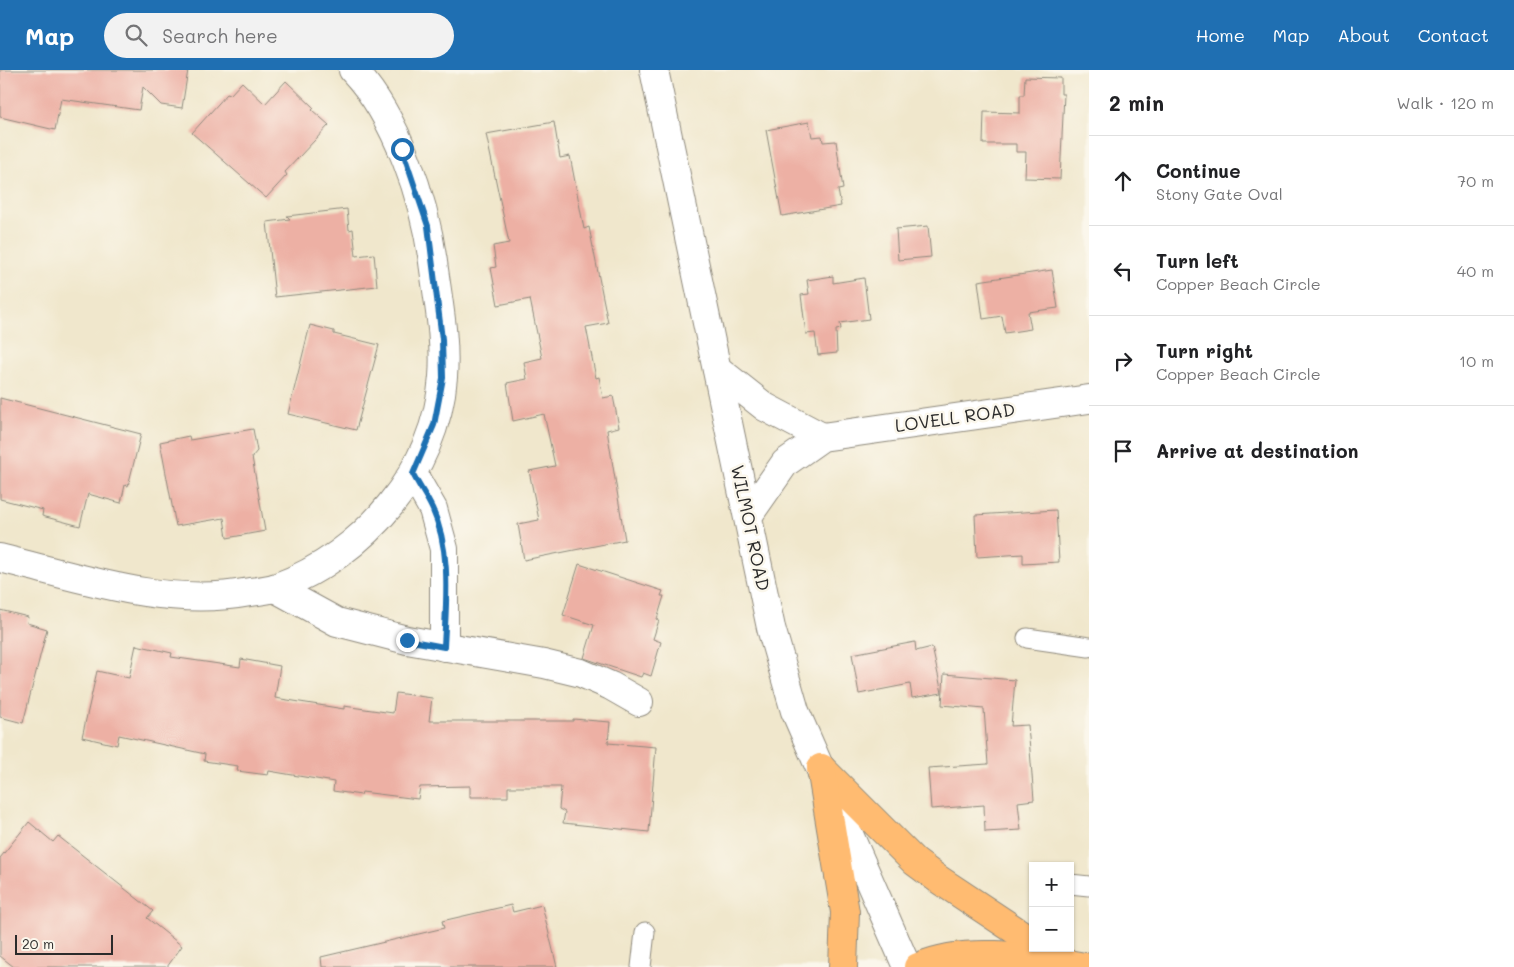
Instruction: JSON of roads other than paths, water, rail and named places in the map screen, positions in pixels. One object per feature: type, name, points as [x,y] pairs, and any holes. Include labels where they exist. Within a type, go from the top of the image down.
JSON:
[{"type":"main road","points":[[821,768],[915,862],[1029,939]]},
{"type":"main road","points":[[821,768],[845,912],[843,967]]},
{"type":"main road","points":[[1050,952],[1076,965]]},
{"type":"main road","points":[[918,967],[944,958],[981,955],[1076,965]]},
{"type":"street","points":[[0,558],[154,595],[197,598],[236,595],[275,588],[308,572],[343,551],[366,532],[388,508],[413,474],[434,425],[443,378],[440,314],[428,226],[402,149],[365,83],[353,70]]},
{"type":"street","name":"WILMOT ROAD","points":[[654,70],[771,628],[784,675],[795,711],[907,967]]},
{"type":"street","points":[[717,369],[765,407],[822,437]]},
{"type":"street","name":"LOVELL ROAD","points":[[748,516],[785,463],[822,437],[1089,399]]},
{"type":"street","points":[[413,474],[433,509],[444,549],[444,647]]},
{"type":"street","points":[[275,588],[338,622],[371,632],[580,673],[611,686],[639,702]]},
{"type":"lane","points":[[1027,638],[1089,647]]},
{"type":"lane","points":[[1074,884],[1089,886]]},
{"type":"lane","points":[[641,967],[645,932]]}]
